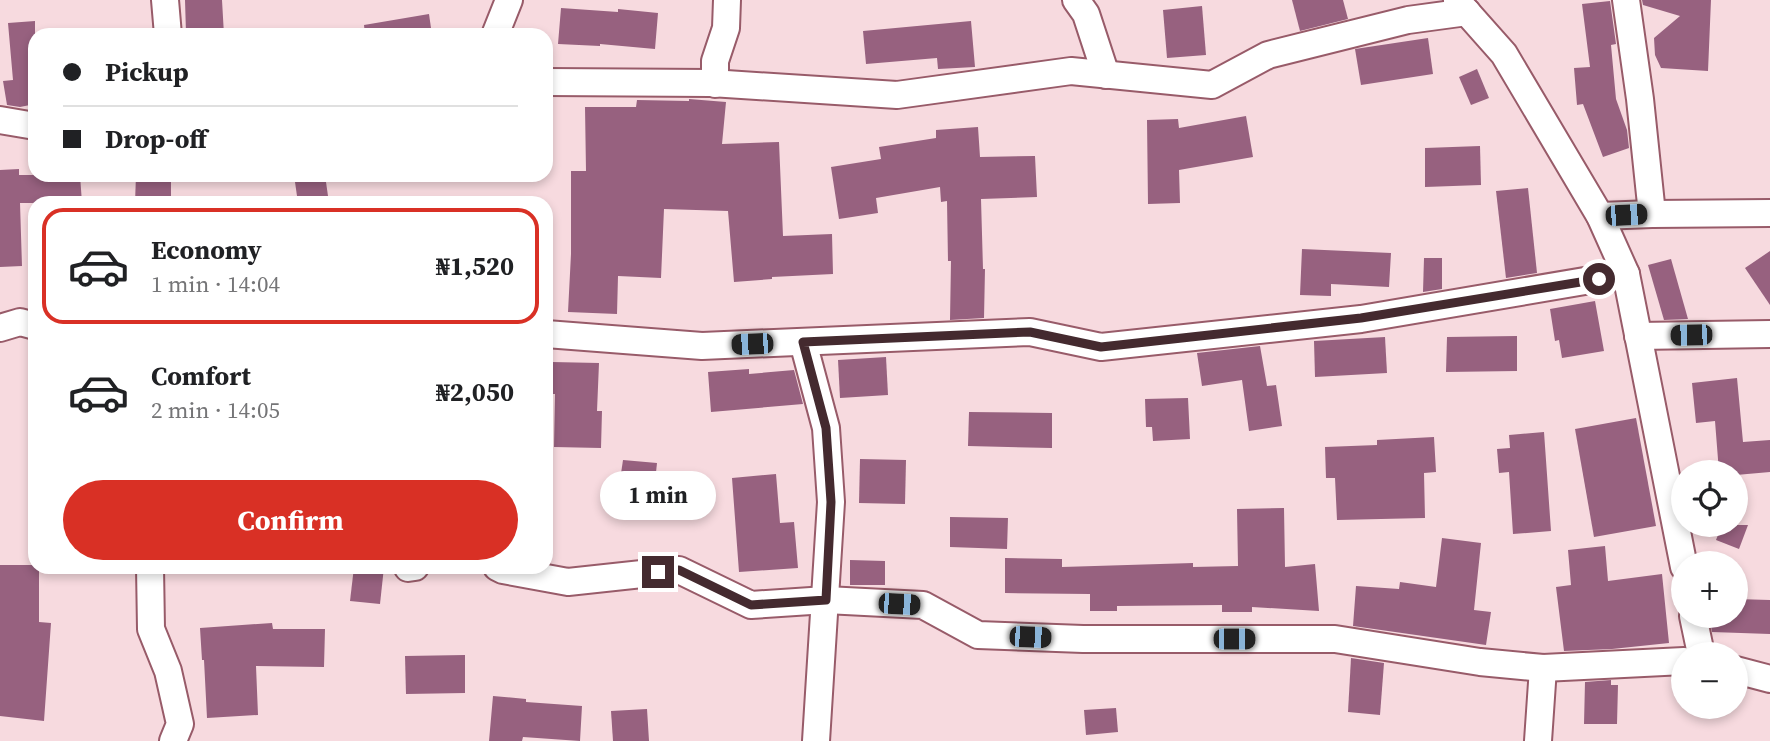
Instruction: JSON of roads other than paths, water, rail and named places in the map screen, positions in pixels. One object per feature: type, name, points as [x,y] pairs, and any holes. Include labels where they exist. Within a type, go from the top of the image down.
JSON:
[{"type":"street","points":[[165,0],[167,28]]},
{"type":"street","points":[[498,28],[509,0]]},
{"type":"street","points":[[715,84],[715,61],[726,28],[727,0]]},
{"type":"street","points":[[1076,0],[1086,14],[1106,75]]},
{"type":"street","points":[[1626,0],[1652,214]]},
{"type":"street","points":[[553,82],[715,84],[897,95],[1070,71],[1212,85],[1268,55],[1462,6],[1504,54],[1600,216],[1626,274],[1681,551]]},
{"type":"street","points":[[0,120],[28,126]]},
{"type":"street","points":[[1600,216],[1770,213]]},
{"type":"street","points":[[553,335],[702,346],[1030,332],[1101,347],[1361,318],[1626,274]]},
{"type":"street","points":[[0,328],[19,322],[28,324]]},
{"type":"street","points":[[1638,336],[1770,334]]},
{"type":"street","points":[[803,342],[826,428],[831,502],[816,741]]},
{"type":"street","points":[[525,574],[568,582],[679,570],[751,605],[826,600],[923,605],[978,635],[1083,639],[1335,639],[1480,662],[1543,668],[1671,662]]},
{"type":"street","points":[[150,574],[151,629],[168,671],[180,724],[173,741]]},
{"type":"street","points":[[1538,741],[1543,668]]},
{"type":"street","points":[[1748,673],[1770,679]]}]
